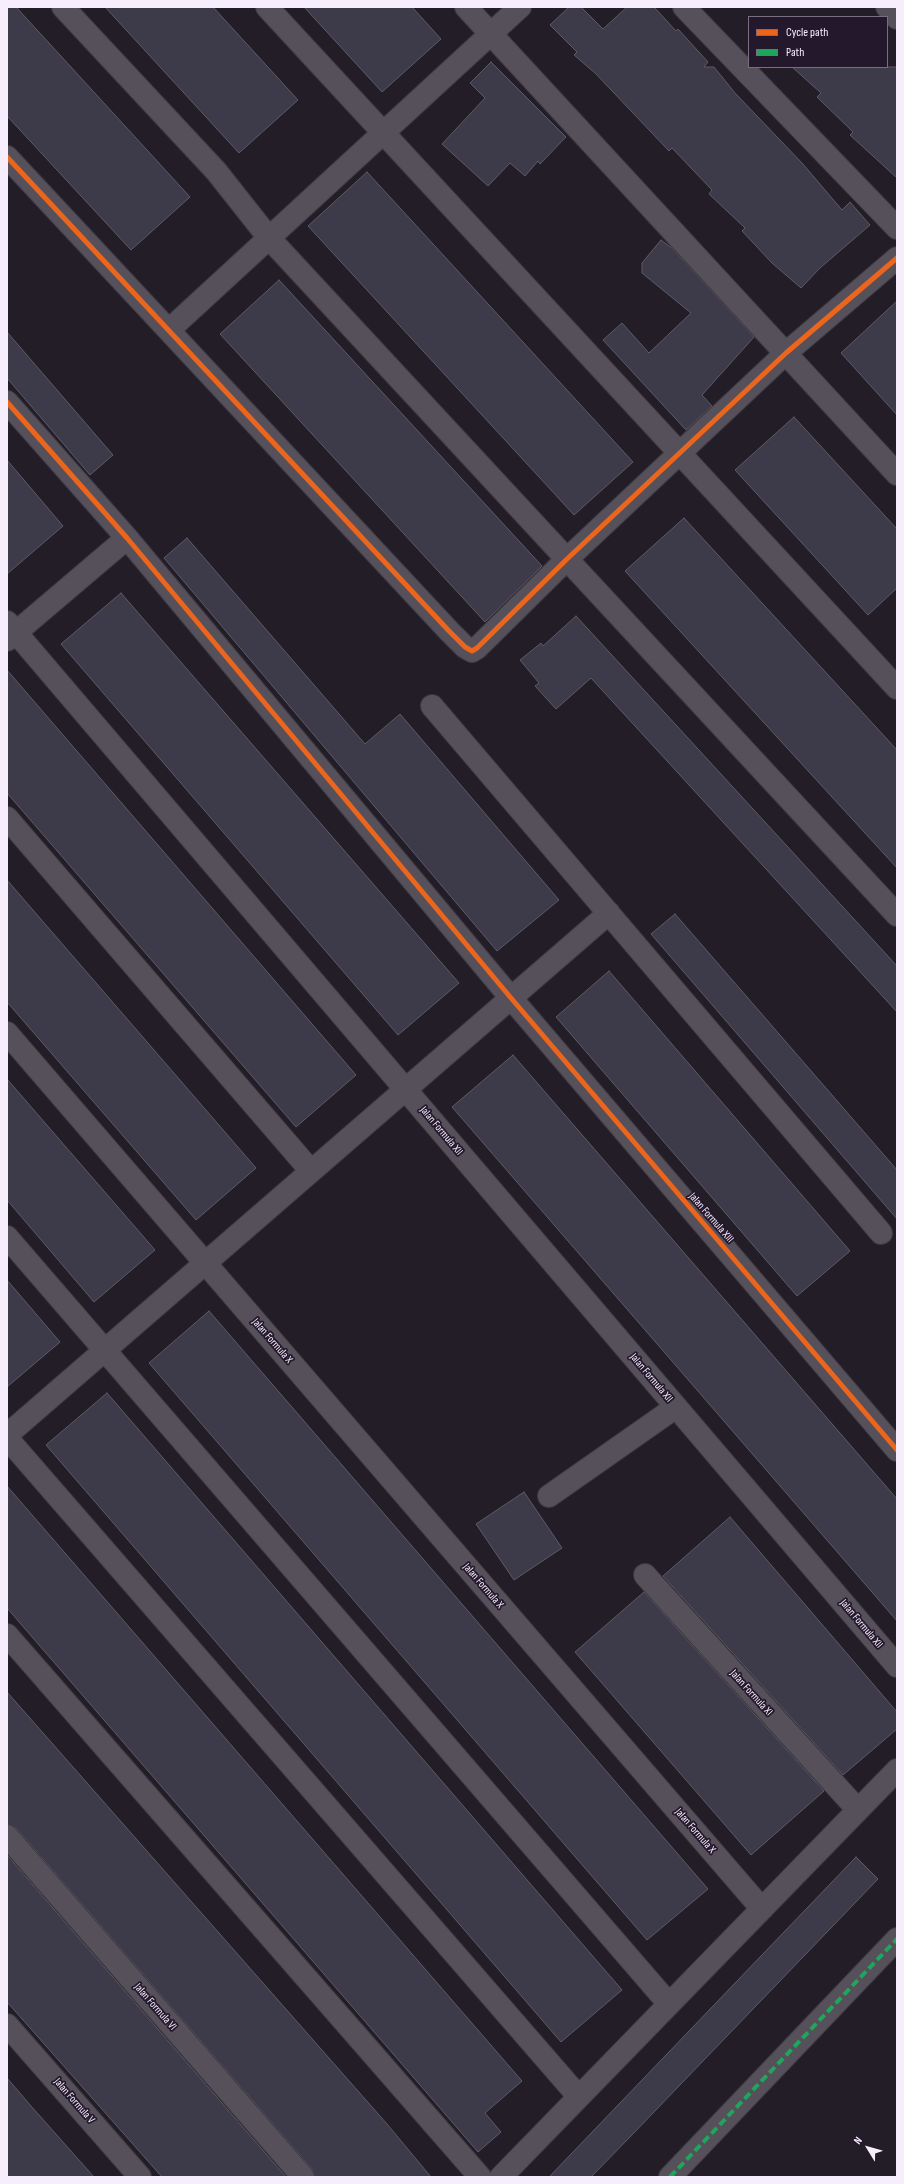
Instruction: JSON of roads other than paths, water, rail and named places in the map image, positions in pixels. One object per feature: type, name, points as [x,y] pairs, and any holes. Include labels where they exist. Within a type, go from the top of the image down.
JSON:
[{"type":"street","points":[[63,7],[216,171],[269,238],[897,915]]},
{"type":"street","points":[[267,7],[897,688]]},
{"type":"street","points":[[466,7],[897,474]]},
{"type":"street","points":[[169,330],[520,7]]},
{"type":"street","points":[[684,7],[897,228]]},
{"type":"street","points":[[887,7],[897,18]]},
{"type":"street","points":[[7,157],[465,648],[472,651],[478,648],[567,559],[786,353],[897,258]]},
{"type":"street","name":"Jalan Formula XIII","points":[[7,402],[127,538],[511,998],[897,1450]]},
{"type":"street","points":[[10,632],[127,538]]},
{"type":"street","name":"Jalan Formula XII","points":[[10,632],[406,1090],[897,1666]]},
{"type":"street","points":[[432,706],[881,1233]]},
{"type":"street","points":[[7,818],[311,1171]]},
{"type":"street","points":[[7,1435],[609,914]]},
{"type":"street","name":"Jalan Formula X","points":[[7,1033],[762,1909]]},
{"type":"street","points":[[7,1237],[669,2004]]},
{"type":"street","points":[[549,1496],[676,1407]]},
{"type":"street","points":[[7,1438],[579,2097]]},
{"type":"street","name":"Jalan Formula XI","points":[[645,1575],[858,1810]]},
{"type":"street","points":[[7,1635],[480,2177]]},
{"type":"street","points":[[501,2177],[897,1770]]},
{"type":"street","name":"Jalan Formula VI","points":[[7,1836],[303,2177]]},
{"type":"street","points":[[670,2177],[897,1939]]},
{"type":"street","name":"Jalan Formula V","points":[[7,2025],[140,2177]]}]
